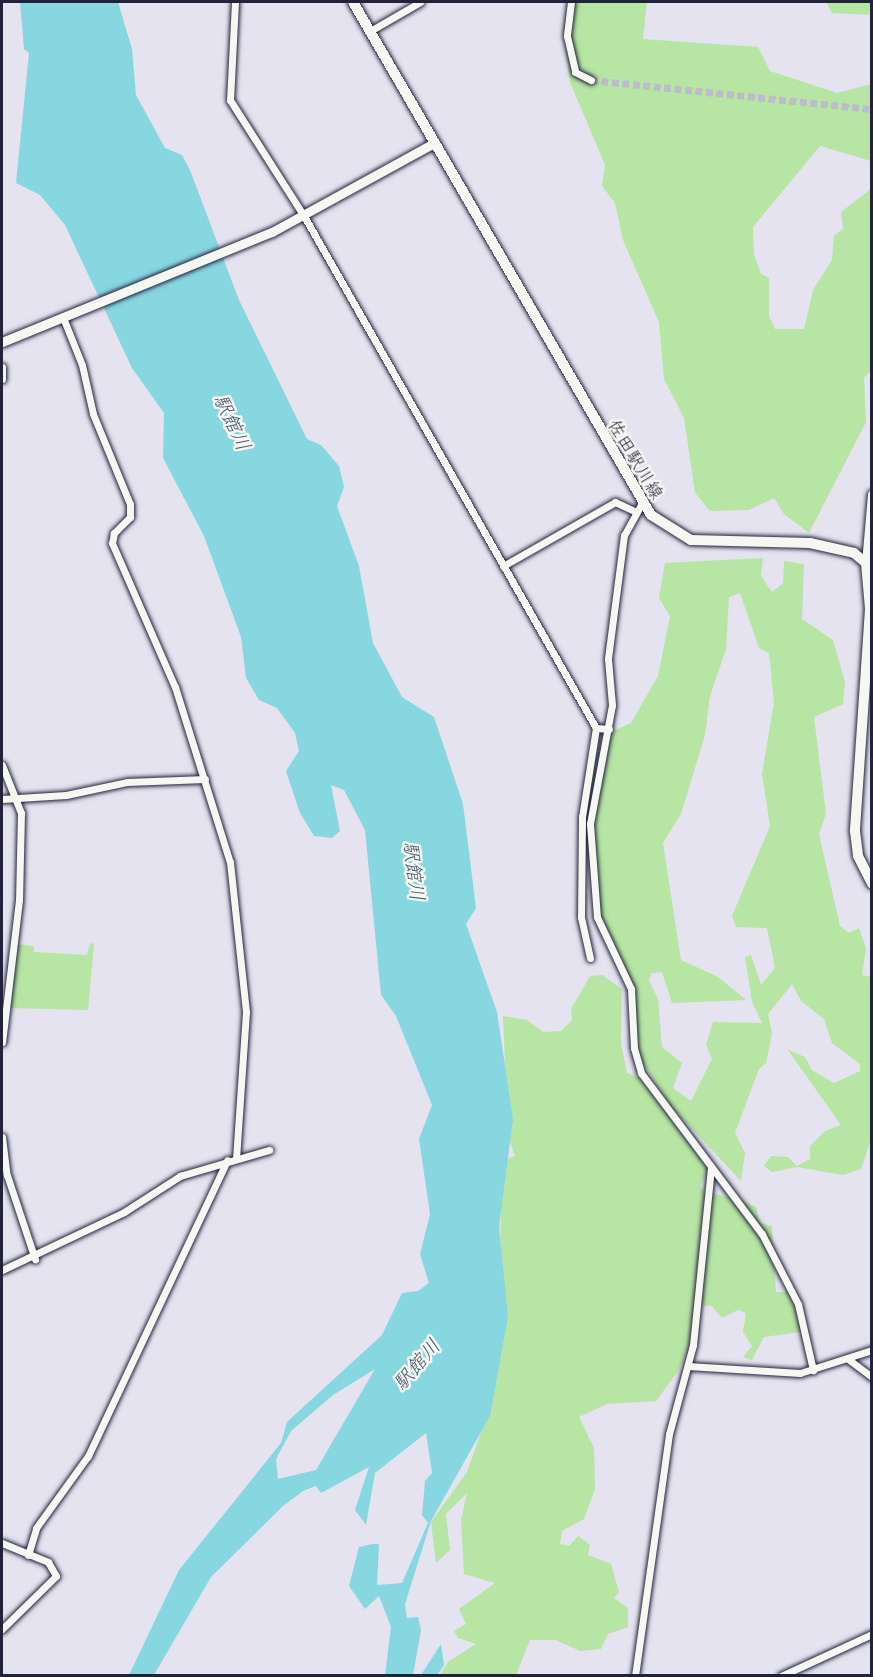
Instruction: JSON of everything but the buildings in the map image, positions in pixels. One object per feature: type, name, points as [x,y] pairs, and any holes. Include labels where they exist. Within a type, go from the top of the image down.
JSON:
[{"type":"main road","name":"佐田駅川線","points":[[353,2],[642,503],[658,523],[692,540],[790,540],[843,550],[866,563]]},
{"type":"main road","points":[[866,563],[869,617],[855,831],[858,856],[872,884]]},
{"type":"street","points":[[235,2],[231,100],[304,216],[596,728],[581,835],[581,917],[591,958]]},
{"type":"street","points":[[370,31],[420,2]]},
{"type":"street","points":[[571,2],[567,36],[575,72],[591,80]]},
{"type":"street","points":[[2,342],[65,319],[256,239],[304,216],[434,143]]},
{"type":"street","points":[[65,319],[82,365],[93,414],[130,504],[130,517],[111,541],[175,687],[230,862],[244,960],[246,1027],[235,1113],[236,1157]]},
{"type":"street","points":[[2,368],[2,379]]},
{"type":"street","points":[[866,563],[872,494]]},
{"type":"street","points":[[503,566],[615,502],[634,511]]},
{"type":"street","points":[[642,503],[634,511],[624,535],[608,659],[609,729],[590,824],[597,917],[631,989],[633,1048],[641,1073],[711,1168],[747,1208],[788,1284],[813,1370]]},
{"type":"street","points":[[596,728],[609,729]]},
{"type":"street","points":[[2,765],[18,798],[20,890],[2,1042]]},
{"type":"street","points":[[2,799],[127,782],[205,778]]},
{"type":"street","points":[[2,1137],[7,1175],[35,1259]]},
{"type":"street","points":[[2,1270],[35,1259],[124,1212],[171,1180],[236,1157],[270,1149]]},
{"type":"street","points":[[28,1555],[36,1528],[88,1456],[227,1160]]},
{"type":"street","points":[[635,1676],[669,1434],[688,1366],[711,1168]]},
{"type":"street","points":[[688,1366],[708,1363],[782,1373],[813,1370],[872,1350]]},
{"type":"street","points":[[848,1359],[872,1377]]},
{"type":"street","points":[[2,1543],[52,1564],[56,1576],[2,1629]]},
{"type":"street","points":[[781,1676],[872,1634]]},
{"type":"green space","points":[[569,2],[647,2],[643,39],[758,47],[770,71],[837,93],[871,84],[871,161],[820,146],[753,227],[754,254],[761,274],[769,278],[769,316],[775,329],[804,329],[813,290],[832,260],[834,236],[843,229],[841,212],[871,189],[872,369],[864,378],[866,422],[809,533],[784,514],[774,498],[749,510],[710,511],[695,493],[684,418],[664,379],[659,322],[623,240],[615,203],[602,186],[605,165],[570,82],[563,31]]},
{"type":"green space","points":[[826,2],[871,2],[871,6],[869,15],[832,13]]},
{"type":"green space","points":[[763,558],[761,576],[772,592],[783,583],[784,561],[804,564],[802,619],[833,640],[845,682],[843,704],[814,717],[826,814],[819,834],[840,926],[849,933],[859,928],[866,948],[862,975],[871,977],[871,1140],[861,1169],[843,1175],[797,1167],[772,1172],[764,1166],[771,1156],[788,1157],[797,1166],[810,1159],[810,1146],[825,1131],[841,1125],[788,1050],[805,1057],[812,1070],[834,1083],[860,1071],[860,1064],[832,1043],[824,1019],[801,1001],[792,984],[768,1014],[772,1033],[766,1063],[759,1069],[735,1133],[745,1153],[741,1181],[669,1104],[639,1056],[634,990],[596,908],[592,817],[611,732],[631,723],[658,676],[670,616],[659,598],[665,563]],"holes":[[[740,593],[759,648],[769,653],[774,703],[762,774],[770,826],[732,916],[736,927],[767,928],[775,968],[761,985],[751,955],[745,957],[752,1002],[762,1023],[713,1022],[706,1045],[712,1059],[691,1101],[673,1088],[682,1063],[662,1047],[658,999],[649,981],[652,973],[662,972],[672,1003],[746,1000],[718,977],[681,960],[663,843],[681,814],[705,735],[710,696],[726,649],[729,597]]]},
{"type":"green space","points":[[90,943],[94,944],[88,1010],[9,1008],[16,944],[34,946],[34,952],[87,955]]},
{"type":"green space","points":[[602,975],[622,989],[621,1044],[627,1073],[639,1078],[710,1168],[700,1186],[705,1192],[742,1200],[756,1207],[760,1223],[772,1226],[776,1292],[794,1292],[804,1315],[800,1332],[764,1337],[752,1360],[743,1357],[752,1346],[743,1332],[746,1313],[738,1310],[722,1318],[712,1306],[697,1305],[700,1317],[679,1370],[656,1401],[607,1404],[579,1417],[594,1448],[595,1489],[584,1519],[562,1531],[560,1544],[569,1546],[578,1536],[590,1545],[588,1555],[611,1564],[619,1592],[614,1598],[628,1608],[628,1627],[608,1634],[601,1649],[580,1651],[556,1640],[530,1640],[516,1675],[440,1675],[448,1662],[476,1644],[458,1638],[454,1631],[466,1624],[459,1609],[495,1583],[464,1574],[461,1520],[467,1493],[446,1514],[450,1550],[436,1563],[431,1522],[467,1472],[482,1430],[500,1256],[502,1161],[515,1156],[508,1136],[503,1016],[527,1020],[543,1032],[561,1031],[572,1020],[571,1009],[590,976]]},
{"type":"water","name":"駅館川","points":[[20,2],[118,2],[132,49],[136,95],[165,148],[182,155],[190,170],[239,300],[307,439],[321,445],[339,466],[344,487],[337,506],[359,566],[373,643],[402,697],[434,717],[463,804],[476,908],[466,924],[497,1012],[513,1119],[499,1227],[508,1317],[490,1416],[431,1521],[405,1604],[407,1618],[418,1617],[421,1630],[413,1675],[385,1675],[391,1627],[379,1596],[365,1609],[349,1586],[359,1547],[372,1544],[379,1544],[377,1585],[402,1583],[428,1523],[422,1515],[425,1481],[432,1473],[426,1433],[375,1473],[366,1525],[355,1510],[369,1467],[321,1493],[316,1486],[303,1491],[283,1506],[211,1577],[154,1675],[129,1675],[179,1570],[281,1443],[287,1422],[382,1335],[402,1293],[418,1291],[429,1283],[420,1254],[430,1214],[419,1139],[432,1105],[396,1016],[381,995],[365,830],[344,790],[331,785],[340,831],[332,838],[314,836],[300,813],[286,771],[299,751],[295,733],[277,708],[259,700],[246,678],[241,637],[204,536],[163,458],[164,413],[132,368],[65,225],[40,195],[16,183],[29,53],[24,49]],"holes":[[[375,1369],[316,1470],[278,1479],[276,1459],[291,1431],[333,1395]]]},
{"type":"water","points":[[441,1644],[444,1665],[437,1675],[421,1675]]},
{"type":"tunnel","points":[[591,80],[872,109]]}]
